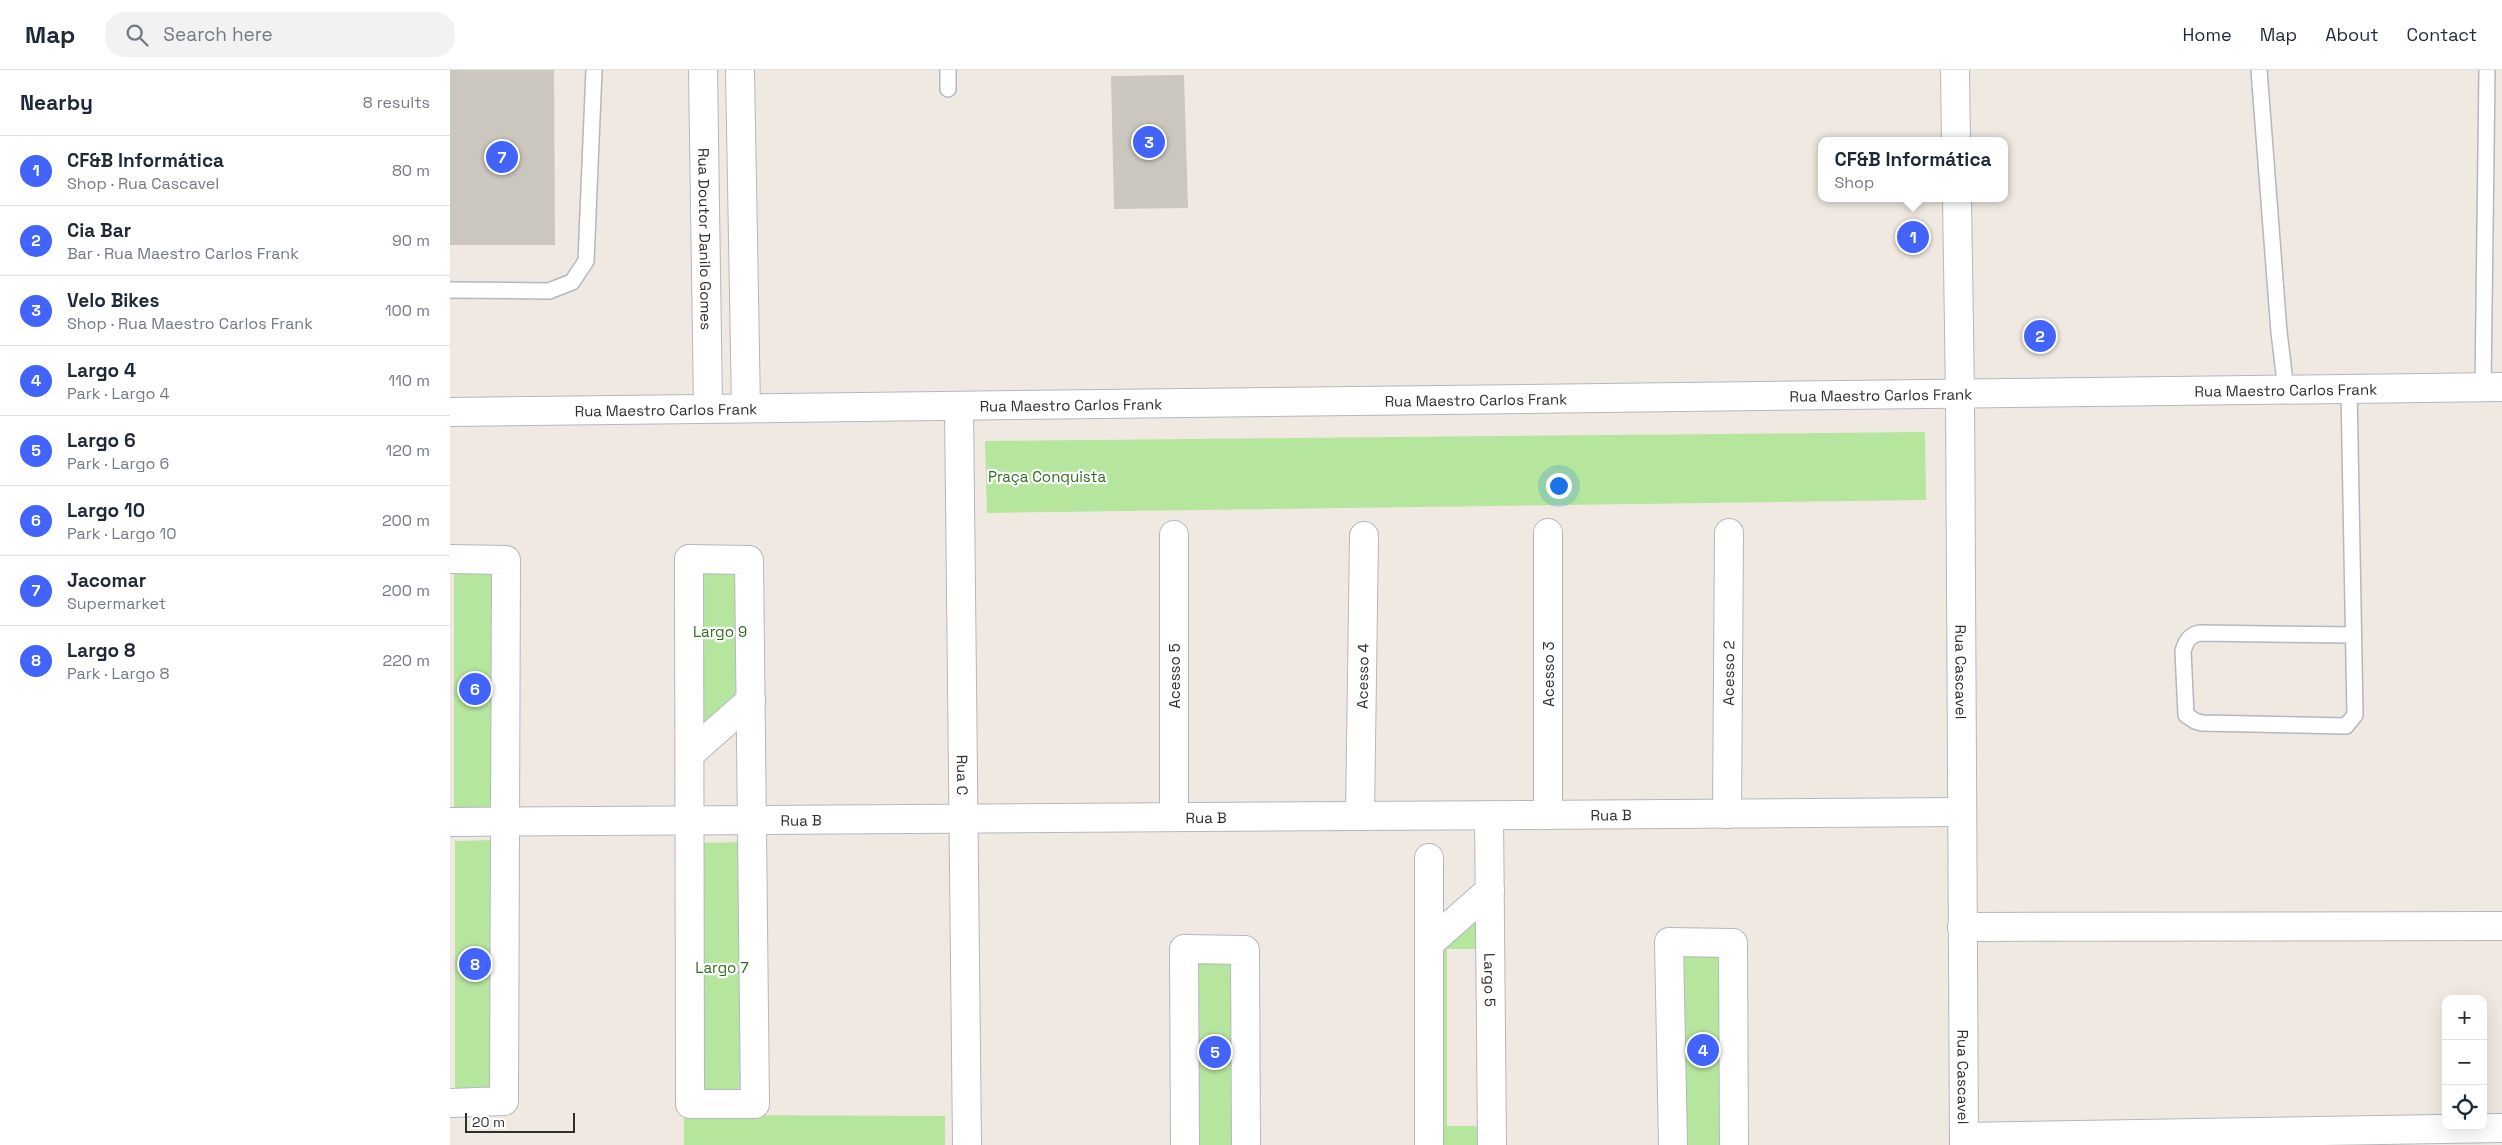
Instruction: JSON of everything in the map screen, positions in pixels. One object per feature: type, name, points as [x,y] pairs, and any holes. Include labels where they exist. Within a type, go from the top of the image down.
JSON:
[{"type":"street","name":"Rua Doutor Danilo Gomes","points":[[703,70],[708,408]]},
{"type":"street","points":[[740,70],[746,408]]},
{"type":"street","points":[[1954,70],[1956,137]]},
{"type":"street","name":"Rua Cascavel","points":[[1957,202],[1960,393],[1964,1141]]},
{"type":"street","name":"Rua Maestro Carlos Frank","points":[[450,412],[2492,387]]},
{"type":"street","name":"Rua C","points":[[959,406],[967,1145]]},
{"type":"street","name":"Acesso 3","points":[[1548,533],[1548,815]]},
{"type":"street","name":"Acesso 2","points":[[1727,814],[1729,533]]},
{"type":"street","name":"Acesso 5","points":[[1174,536],[1174,817]]},
{"type":"street","name":"Acesso 4","points":[[1360,816],[1364,536]]},
{"type":"street","points":[[450,559],[506,560],[504,1101],[450,1103]]},
{"type":"street","points":[[689,559],[749,560],[751,700],[755,1104],[690,1104],[689,559]]},
{"type":"street","points":[[690,754],[751,700]]},
{"type":"street","name":"Rua B","points":[[450,822],[1962,812]]},
{"type":"street","name":"Largo 5","points":[[1489,815],[1492,1145]]},
{"type":"street","points":[[1429,858],[1429,1145]]},
{"type":"street","points":[[1430,943],[1490,890]]},
{"type":"street","points":[[1962,927],[2502,926]]},
{"type":"street","points":[[1673,1145],[1669,942],[1732,943],[1734,1145]]},
{"type":"street","points":[[1185,1145],[1184,949],[1245,950],[1246,1145]]},
{"type":"street","points":[[1964,1141],[2502,1128]]},
{"type":"lane","points":[[450,290],[550,291],[572,282],[586,261],[594,70]]},
{"type":"lane","points":[[948,70],[948,89]]},
{"type":"lane","points":[[2259,70],[2279,332],[2286,390]]},
{"type":"lane","points":[[2487,70],[2492,387]]},
{"type":"lane","points":[[2348,389],[2354,715],[2346,726],[2202,722],[2195,721],[2186,715],[2184,650],[2186,641],[2192,636],[2199,633],[2352,635]]},
{"type":"green space","name":"Praça Conquista","points":[[1925,432],[1926,500],[987,513],[985,441]]},
{"type":"green space","name":"Largo 9","points":[[700,568],[740,568],[740,695],[699,729]]},
{"type":"green space","points":[[454,569],[496,569],[495,808],[454,808]]},
{"type":"green space","points":[[495,840],[495,1088],[455,1088],[455,841]]},
{"type":"green space","name":"Largo 7","points":[[742,842],[744,1091],[702,1091],[701,843]]},
{"type":"green space","points":[[1480,911],[1480,949],[1447,949],[1447,1126],[1480,1126],[1480,1145],[1438,1145],[1437,946]]},
{"type":"green space","points":[[1684,955],[1720,955],[1722,1145],[1685,1145]]},
{"type":"green space","points":[[1196,960],[1234,960],[1234,1145],[1197,1145]]},
{"type":"green space","points":[[684,1115],[945,1116],[945,1145],[684,1145]]},
{"type":"building","points":[[450,70],[554,70],[555,245],[450,245]]},
{"type":"building","points":[[1184,75],[1188,208],[1114,209],[1111,76]]},
{"type":"place","name":"Velo Bikes","points":[[1149,142]]},
{"type":"place","name":"Jacomar","points":[[502,157]]},
{"type":"place","name":"CF&B Informática","points":[[1913,237]]},
{"type":"place","name":"Cia Bar","points":[[2040,336]]},
{"type":"place","name":"Largo 10","points":[[475,689]]},
{"type":"place","name":"Largo 8","points":[[475,964]]},
{"type":"place","name":"Largo 4","points":[[1703,1050]]},
{"type":"place","name":"Largo 6","points":[[1215,1052]]}]
